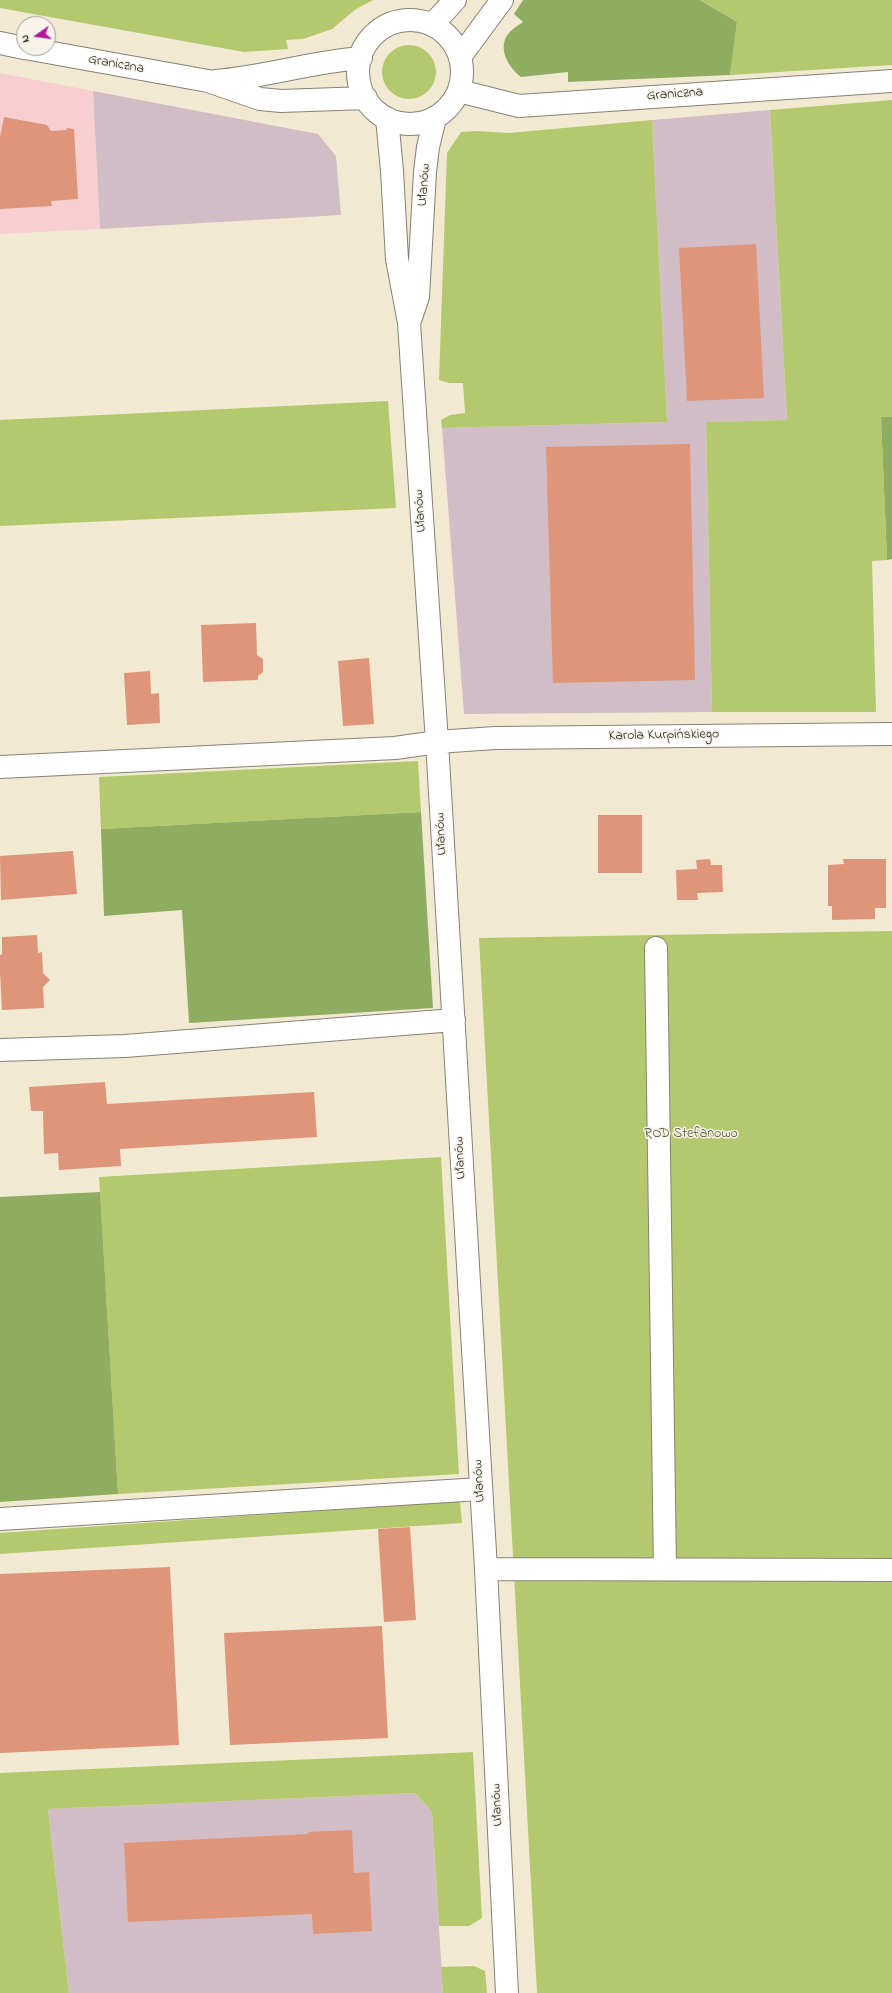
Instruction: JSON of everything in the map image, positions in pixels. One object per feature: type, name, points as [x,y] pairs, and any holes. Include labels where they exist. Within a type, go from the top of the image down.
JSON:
[{"type":"street","points":[[432,25],[455,0]]},
{"type":"street","points":[[460,57],[502,0]]},
{"type":"street","points":[[411,20],[432,25],[449,38],[460,57],[462,79],[459,91],[449,106],[435,118],[410,124],[398,123],[376,111],[366,98],[359,80],[361,58],[371,38],[389,25],[411,20]]},
{"type":"street","name":"Graniczna","points":[[0,43],[16,46]]},
{"type":"street","name":"Graniczna","points":[[56,54],[208,81],[260,99],[281,101],[366,98]]},
{"type":"street","name":"Graniczna","points":[[208,81],[248,78],[338,60],[361,58]]},
{"type":"street","name":"Graniczna","points":[[459,91],[519,106],[892,81]]},
{"type":"street","name":"Ułanów","points":[[387,118],[397,259],[408,323],[437,742],[480,1489],[486,1569],[507,1993]]},
{"type":"street","name":"Ułanów","points":[[408,323],[418,297],[425,172],[428,147],[435,118]]},
{"type":"street","name":"Karola Kurpińskiego","points":[[0,767],[395,748],[437,742],[495,738],[892,734]]},
{"type":"street","points":[[656,948],[665,1569]]},
{"type":"street","points":[[0,1050],[125,1046],[454,1020]]},
{"type":"street","points":[[0,1519],[480,1489]]},
{"type":"street","points":[[486,1569],[892,1570]]},
{"type":"shaded area","points":[[0,73],[93,91],[100,229],[0,234]]},
{"type":"shaded area","points":[[93,91],[318,134],[336,156],[341,215],[100,229]]},
{"type":"shaded area","points":[[770,110],[787,420],[706,422],[712,712],[464,714],[442,428],[667,422],[652,120]]},
{"type":"shaded area","points":[[415,1793],[432,1812],[443,1993],[69,1993],[48,1809]]},
{"type":"green space","points":[[0,0],[373,0],[356,9],[332,29],[303,39],[286,40],[288,49],[244,52],[56,18],[56,16],[44,16],[0,8]]},
{"type":"green space","points":[[523,0],[700,0],[737,22],[730,75],[568,82],[568,72],[521,77],[512,69],[506,58],[504,46],[508,34],[523,22],[514,14]]},
{"type":"green space","points":[[700,0],[892,0],[892,65],[730,75],[737,22]]},
{"type":"green space","points":[[409,45],[424,50],[428,53],[431,57],[436,72],[431,87],[428,91],[424,94],[409,99],[394,94],[390,91],[387,87],[382,72],[387,57],[390,53],[394,50]]},
{"type":"green space","points":[[892,100],[892,417],[881,418],[887,560],[872,561],[876,712],[712,712],[706,422],[787,420],[770,110]]},
{"type":"green space","points":[[652,120],[667,422],[442,428],[441,420],[450,415],[465,413],[463,383],[449,383],[439,380],[447,153],[461,132],[476,131],[509,133]]},
{"type":"green space","points":[[388,401],[396,508],[0,526],[0,420]]},
{"type":"green space","points":[[881,417],[892,417],[892,559],[887,560]]},
{"type":"green space","points":[[418,761],[421,812],[101,829],[99,777]]},
{"type":"green space","points":[[421,812],[433,1008],[189,1023],[182,910],[104,916],[101,829]]},
{"type":"green space","name":"ROD Stefanowo","points":[[892,931],[892,1993],[537,1993],[479,938]]},
{"type":"green space","points":[[441,1157],[459,1474],[118,1494],[99,1177]]},
{"type":"green space","points":[[100,1192],[118,1494],[0,1502],[0,1197]]},
{"type":"green space","points":[[460,1501],[462,1523],[0,1554],[0,1533]]},
{"type":"green space","points":[[473,1752],[482,1918],[469,1926],[439,1926],[432,1812],[415,1793],[48,1809],[69,1993],[0,1993],[0,1773]]},
{"type":"green space","points":[[474,1966],[485,1971],[487,1993],[443,1993],[441,1967]]},
{"type":"building","points":[[4,117],[47,125],[51,131],[66,130],[67,128],[74,129],[78,199],[51,201],[52,206],[0,209],[0,137]]},
{"type":"building","points":[[756,244],[764,398],[687,401],[679,248]]},
{"type":"building","points":[[690,444],[695,680],[553,683],[546,447]]},
{"type":"building","points":[[256,623],[257,655],[263,659],[263,672],[258,676],[258,680],[203,682],[201,625]]},
{"type":"building","points":[[369,658],[374,724],[343,726],[338,661]]},
{"type":"building","points":[[150,671],[151,694],[159,693],[160,723],[127,725],[124,673]]},
{"type":"building","points":[[598,815],[642,815],[642,873],[598,873]]},
{"type":"building","points":[[73,851],[77,894],[1,900],[0,856]]},
{"type":"building","points":[[710,859],[711,865],[722,865],[723,892],[697,893],[698,900],[677,900],[676,870],[697,869],[696,860]]},
{"type":"building","points":[[843,859],[886,859],[886,908],[875,908],[875,919],[832,920],[832,906],[828,906],[828,865],[844,864]]},
{"type":"building","points":[[37,935],[38,953],[42,952],[43,973],[50,980],[43,987],[44,1008],[2,1010],[0,955],[2,954],[2,937]]},
{"type":"building","points":[[105,1082],[107,1104],[314,1092],[317,1137],[120,1149],[121,1166],[59,1170],[58,1153],[44,1154],[43,1111],[31,1111],[29,1087]]},
{"type":"building","points":[[410,1527],[416,1620],[384,1622],[378,1529]]},
{"type":"building","points":[[170,1567],[179,1745],[0,1753],[0,1574]]},
{"type":"building","points":[[382,1626],[388,1738],[230,1745],[224,1633]]},
{"type":"building","points":[[352,1830],[354,1873],[369,1872],[372,1931],[313,1934],[312,1914],[128,1922],[124,1843],[309,1834],[308,1832]]}]
